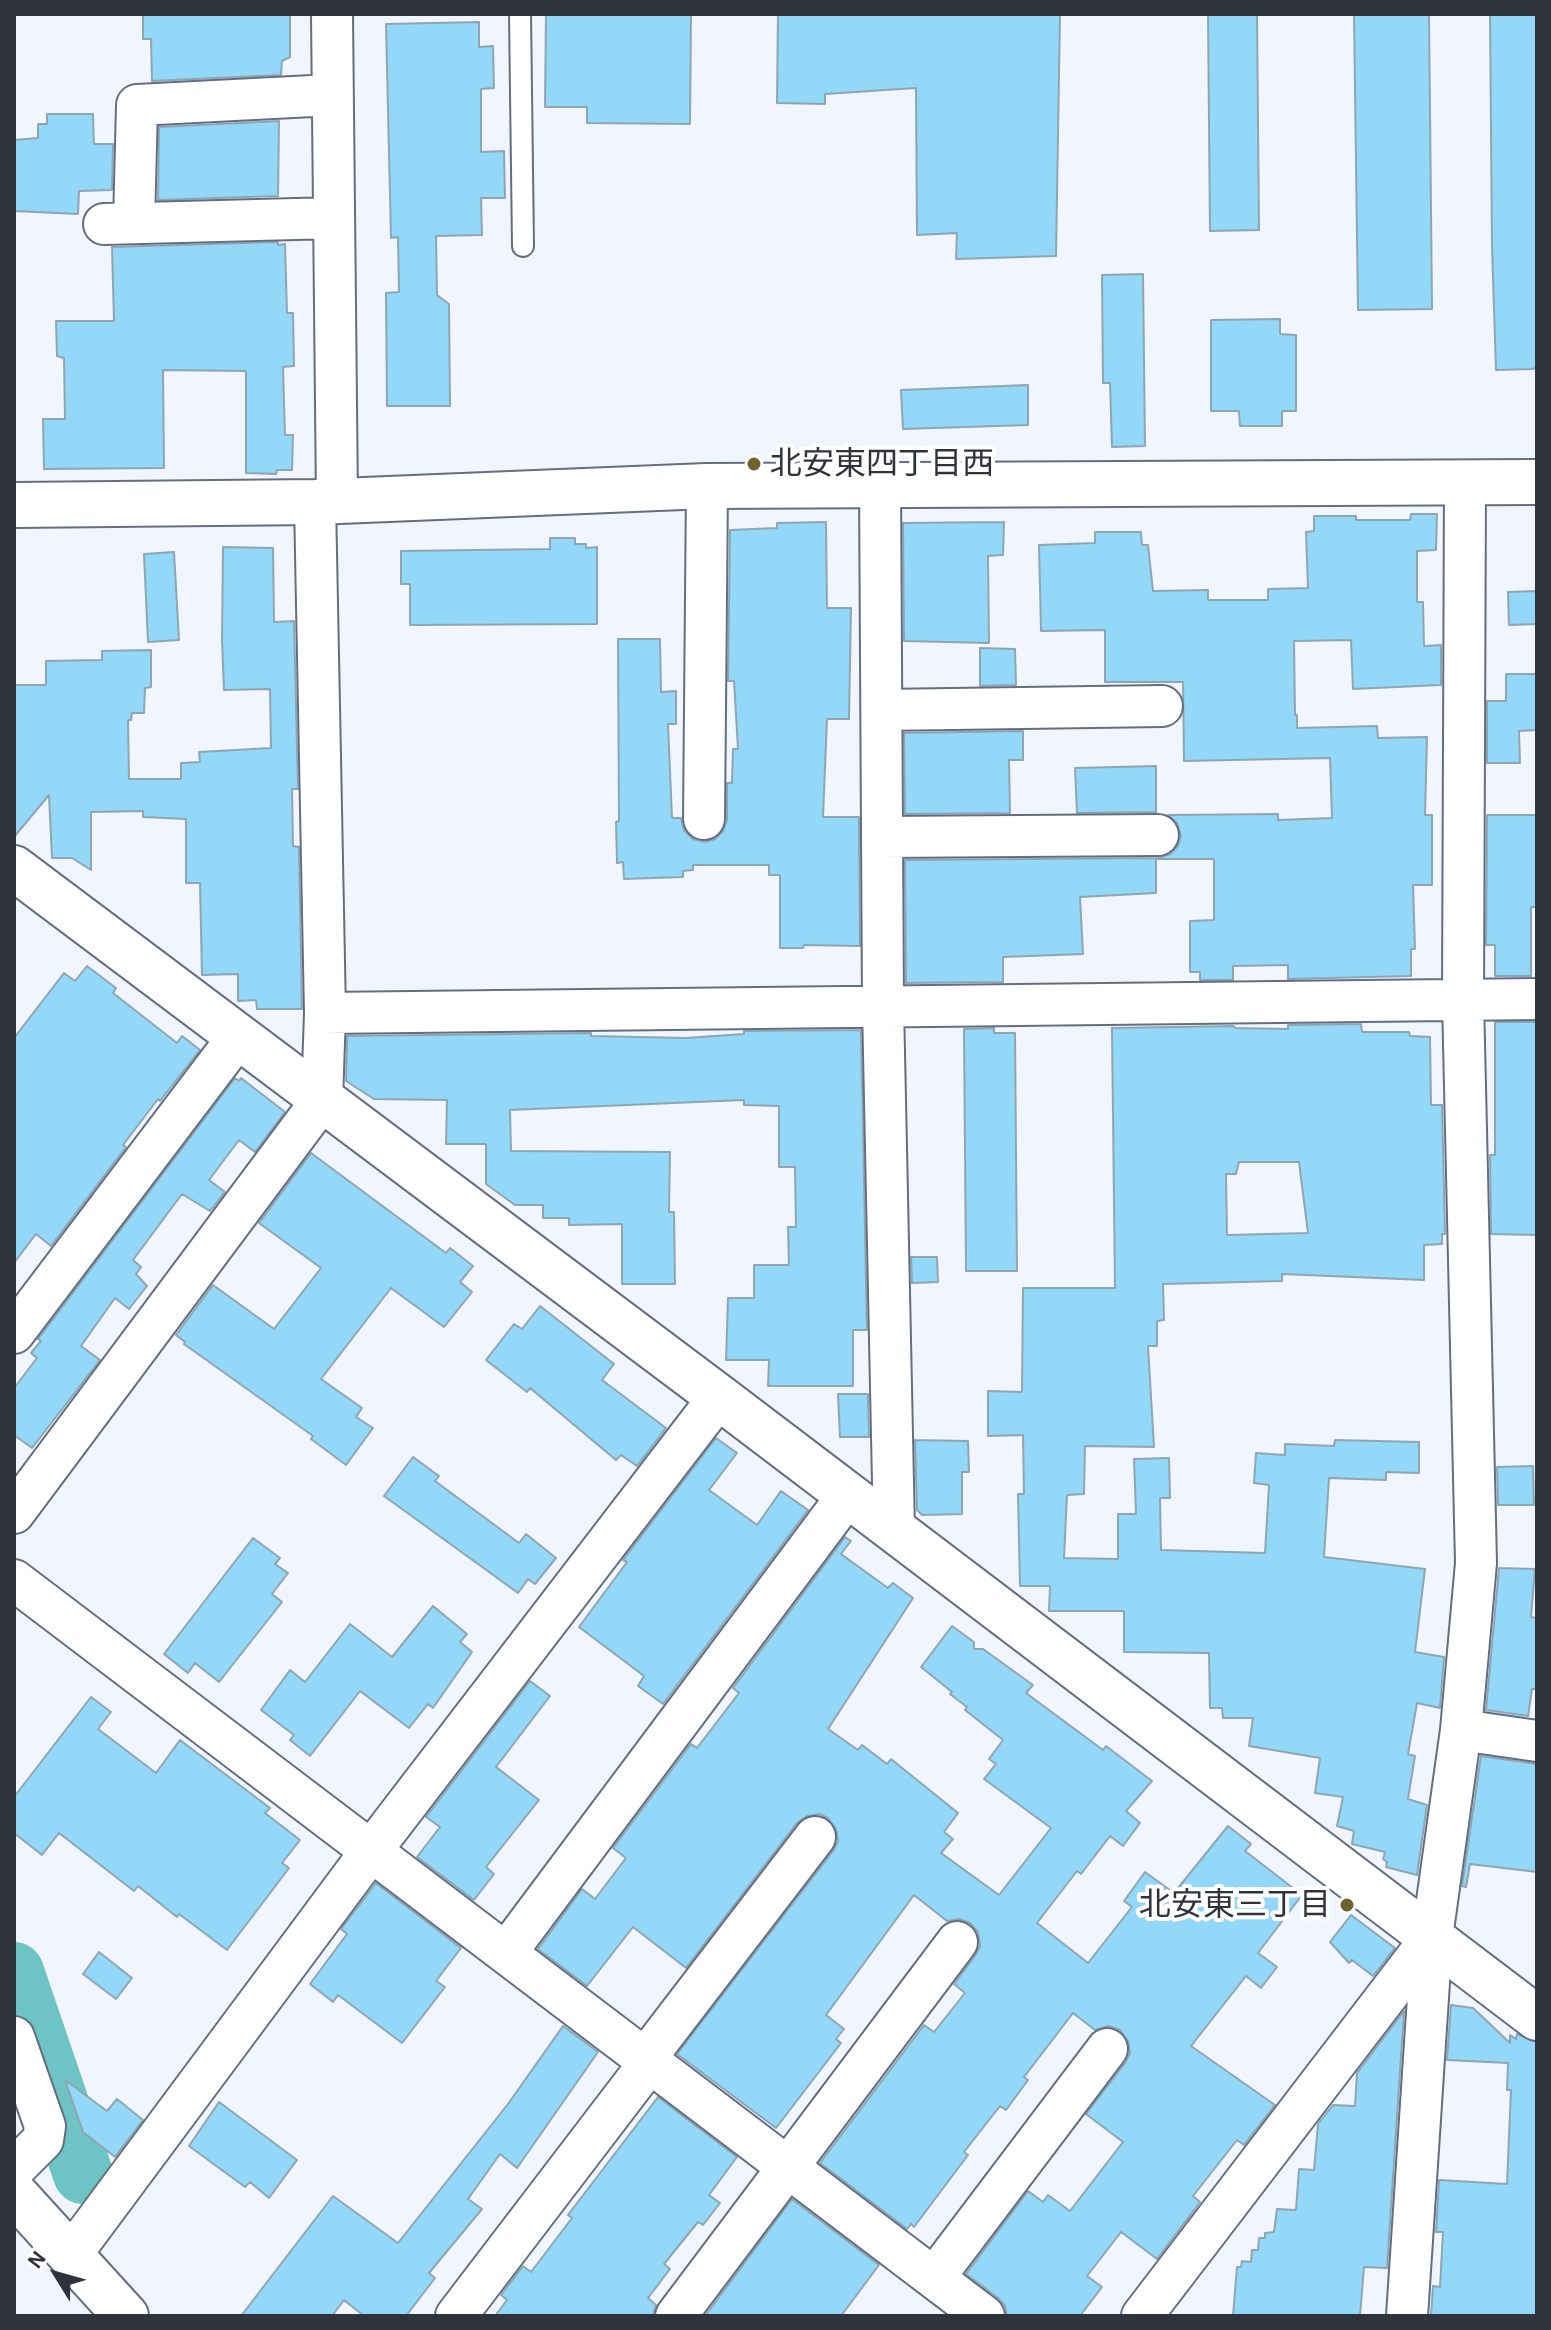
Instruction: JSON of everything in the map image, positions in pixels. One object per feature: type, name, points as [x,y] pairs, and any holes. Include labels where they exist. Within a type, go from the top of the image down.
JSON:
[{"type":"street","points":[[14,1513],[322,1100],[325,1013],[326,501],[334,218],[332,14]]},
{"type":"street","points":[[332,95],[137,105],[119,224],[334,218]]},
{"type":"street","points":[[14,505],[326,501],[707,486],[1537,482]]},
{"type":"street","points":[[1407,2316],[1432,1937],[1461,1730],[1476,1563],[1463,1000],[1465,483]]},
{"type":"street","points":[[880,484],[883,1005],[894,1530]]},
{"type":"street","points":[[704,819],[707,486]]},
{"type":"street","points":[[882,710],[1162,706]]},
{"type":"street","points":[[882,837],[1158,835]]},
{"type":"street","points":[[14,868],[719,1397],[1537,2018]]},
{"type":"street","points":[[325,1013],[1537,999]]},
{"type":"street","points":[[14,1333],[238,1037]]},
{"type":"street","points":[[70,2256],[371,1851],[719,1397]]},
{"type":"street","points":[[506,1953],[848,1495]]},
{"type":"street","points":[[14,1580],[984,2316]]},
{"type":"street","points":[[1461,1730],[1537,1741]]},
{"type":"street","points":[[456,2316],[815,1837]]},
{"type":"street","points":[[1142,2316],[1432,1937]]},
{"type":"street","points":[[676,2316],[957,1942]]},
{"type":"street","points":[[14,2037],[45,2126],[43,2140],[14,2169]]},
{"type":"street","points":[[934,2278],[1107,2049]]},
{"type":"street","points":[[22,2213],[70,2256],[126,2316]]},
{"type":"lane","points":[[520,14],[523,246]]},
{"type":"building","points":[[143,14],[290,14],[290,57],[282,61],[281,75],[152,81],[151,39],[143,39]]},
{"type":"building","points":[[546,14],[691,14],[690,124],[587,123],[587,107],[545,107]]},
{"type":"building","points":[[778,14],[1060,14],[1056,256],[956,259],[957,233],[917,235],[916,88],[825,94],[825,104],[777,103]]},
{"type":"building","points":[[1208,14],[1257,14],[1259,230],[1210,231]]},
{"type":"building","points":[[1354,14],[1429,14],[1432,309],[1358,310]]},
{"type":"building","points":[[1490,14],[1537,14],[1537,367],[1533,369],[1496,370]]},
{"type":"building","points":[[479,22],[479,47],[493,46],[494,88],[481,89],[481,152],[504,151],[505,198],[481,198],[482,235],[436,236],[437,295],[449,304],[450,406],[387,406],[386,293],[399,292],[398,237],[391,238],[386,24]]},
{"type":"building","points":[[47,114],[93,114],[94,144],[113,144],[112,190],[79,191],[78,214],[14,211],[14,140],[38,138],[38,124],[47,124]]},
{"type":"building","points":[[279,121],[278,196],[158,200],[159,127]]},
{"type":"building","points":[[278,242],[278,245],[285,244],[287,313],[293,313],[294,366],[283,367],[285,435],[293,435],[292,470],[277,470],[276,474],[246,473],[246,371],[163,370],[164,468],[44,469],[43,419],[65,419],[64,358],[57,356],[56,321],[114,321],[112,247]]},
{"type":"building","points":[[1143,274],[1145,446],[1112,447],[1110,383],[1103,383],[1102,275]]},
{"type":"building","points":[[1280,319],[1280,334],[1296,335],[1296,411],[1282,411],[1282,426],[1240,426],[1239,411],[1211,411],[1211,320]]},
{"type":"building","points":[[1028,385],[1028,425],[903,429],[901,390]]},
{"type":"building","points":[[1411,514],[1437,514],[1436,550],[1417,551],[1417,602],[1423,602],[1424,646],[1441,645],[1441,685],[1353,689],[1351,640],[1294,641],[1297,728],[1377,726],[1378,738],[1427,737],[1425,815],[1432,815],[1432,885],[1413,885],[1415,949],[1411,949],[1411,976],[1288,979],[1288,965],[1233,966],[1233,980],[1200,980],[1200,972],[1190,972],[1190,921],[1214,920],[1214,859],[1156,859],[1156,893],[1080,897],[1083,954],[1003,957],[1003,982],[906,983],[905,860],[1158,858],[1170,854],[1178,846],[1181,836],[1177,823],[1168,815],[1278,814],[1278,820],[1332,818],[1330,758],[1184,761],[1183,682],[1105,682],[1105,630],[1041,631],[1039,545],[1095,543],[1095,532],[1141,532],[1142,545],[1148,545],[1153,591],[1208,590],[1208,600],[1268,600],[1268,589],[1308,588],[1306,532],[1314,531],[1314,516],[1410,520]]},
{"type":"building","points":[[826,522],[827,608],[851,608],[849,719],[827,719],[823,817],[859,817],[860,946],[780,948],[780,875],[769,875],[769,865],[693,865],[693,870],[683,871],[683,877],[624,879],[623,862],[617,863],[618,639],[660,639],[661,692],[676,691],[676,724],[668,724],[672,818],[681,818],[684,830],[693,839],[705,842],[715,839],[723,831],[727,820],[727,783],[732,783],[733,749],[738,749],[734,681],[728,681],[730,530],[777,528],[777,523]]},
{"type":"building","points":[[1004,522],[1003,555],[988,556],[989,643],[904,641],[903,523]]},
{"type":"building","points":[[550,538],[575,538],[575,544],[586,544],[586,548],[597,547],[597,624],[410,625],[410,584],[401,584],[401,551],[550,549]]},
{"type":"building","points":[[223,547],[273,548],[274,622],[294,621],[298,789],[292,789],[293,846],[299,847],[302,1009],[257,1009],[256,1000],[238,1001],[238,974],[202,975],[200,883],[186,883],[186,819],[143,817],[143,811],[91,812],[91,870],[72,858],[52,858],[49,795],[14,837],[14,685],[46,685],[46,661],[102,660],[102,651],[151,650],[151,687],[145,688],[144,713],[132,713],[131,720],[128,720],[129,779],[181,779],[181,763],[200,762],[199,752],[271,748],[270,689],[224,690]]},
{"type":"building","points":[[174,552],[179,640],[148,642],[144,554]]},
{"type":"building","points":[[1537,591],[1537,624],[1509,625],[1508,592]]},
{"type":"building","points":[[980,648],[1015,649],[1016,685],[980,686]]},
{"type":"building","points":[[1506,674],[1537,674],[1537,730],[1519,731],[1520,763],[1487,763],[1487,701],[1506,701]]},
{"type":"building","points":[[1023,731],[1023,760],[1009,760],[1010,813],[905,814],[904,733]]},
{"type":"building","points":[[1156,766],[1156,812],[1077,813],[1075,768]]},
{"type":"building","points":[[1487,815],[1537,815],[1537,907],[1531,907],[1531,976],[1495,976],[1495,945],[1486,945]]},
{"type":"building","points":[[87,966],[116,988],[113,993],[177,1043],[182,1036],[200,1050],[123,1145],[126,1147],[51,1246],[36,1234],[14,1263],[14,1038],[64,973],[75,981]]},
{"type":"building","points":[[1495,1022],[1537,1022],[1537,1235],[1491,1234],[1490,1155],[1495,1155]]},
{"type":"building","points":[[1361,1024],[1362,1032],[1409,1032],[1410,1036],[1430,1037],[1431,1105],[1442,1105],[1445,1234],[1442,1234],[1442,1244],[1424,1245],[1424,1280],[1282,1274],[1282,1281],[1163,1284],[1164,1320],[1157,1321],[1157,1346],[1148,1346],[1154,1447],[1085,1446],[1084,1494],[1067,1495],[1064,1558],[1118,1559],[1118,1514],[1136,1514],[1134,1459],[1169,1458],[1170,1498],[1160,1498],[1161,1550],[1265,1553],[1269,1485],[1254,1483],[1256,1453],[1285,1455],[1285,1444],[1334,1446],[1335,1440],[1419,1442],[1419,1473],[1386,1472],[1386,1480],[1329,1478],[1324,1557],[1425,1569],[1415,1652],[1444,1657],[1440,1708],[1417,1703],[1408,1754],[1415,1756],[1408,1799],[1427,1805],[1417,1875],[1386,1867],[1387,1862],[1383,1859],[1385,1852],[1352,1844],[1354,1831],[1337,1826],[1343,1797],[1315,1793],[1320,1758],[1249,1746],[1253,1718],[1223,1718],[1222,1708],[1210,1708],[1209,1653],[1124,1652],[1124,1611],[1049,1611],[1050,1586],[1020,1586],[1018,1494],[1024,1494],[1023,1435],[988,1436],[988,1391],[1022,1392],[1023,1288],[1115,1288],[1112,1028],[1233,1026],[1288,1029],[1288,1025]],"holes":[[[1239,1162],[1299,1162],[1308,1233],[1227,1235],[1226,1174],[1236,1174]]]},
{"type":"building","points":[[994,1028],[994,1033],[1015,1033],[1017,1271],[966,1271],[964,1029]]},
{"type":"building","points":[[861,1030],[867,1330],[853,1330],[853,1386],[768,1386],[769,1360],[726,1360],[728,1298],[754,1298],[754,1265],[789,1265],[788,1227],[796,1227],[795,1167],[779,1167],[779,1106],[744,1105],[744,1100],[510,1110],[511,1151],[670,1152],[669,1212],[674,1212],[675,1284],[622,1284],[622,1224],[569,1225],[569,1218],[543,1218],[543,1205],[515,1205],[486,1184],[486,1144],[446,1144],[447,1100],[374,1099],[346,1081],[347,1036],[591,1033],[591,1036],[686,1038],[744,1034],[744,1031]]},
{"type":"building","points":[[235,1078],[239,1081],[241,1078],[285,1112],[255,1152],[239,1140],[209,1180],[225,1192],[210,1211],[182,1194],[133,1260],[141,1267],[136,1274],[147,1286],[129,1309],[115,1298],[81,1346],[100,1360],[32,1448],[14,1435],[14,1388],[37,1358],[31,1353],[41,1341],[38,1339]]},
{"type":"building","points":[[311,1153],[446,1253],[450,1248],[473,1266],[460,1282],[472,1292],[444,1327],[391,1288],[321,1379],[362,1408],[356,1417],[373,1428],[346,1465],[311,1439],[313,1436],[184,1344],[176,1335],[213,1285],[274,1329],[321,1268],[259,1223]]},
{"type":"building","points":[[911,1257],[937,1257],[938,1282],[912,1283]]},
{"type":"building","points":[[540,1306],[614,1364],[602,1380],[666,1428],[637,1466],[621,1455],[616,1460],[530,1388],[527,1392],[486,1360],[514,1324],[522,1329]]},
{"type":"building","points":[[838,1394],[868,1394],[869,1437],[840,1437]]},
{"type":"building","points":[[716,1438],[737,1453],[709,1490],[757,1525],[781,1491],[808,1510],[663,1704],[638,1686],[644,1676],[579,1627],[627,1562],[623,1560]]},
{"type":"building","points":[[915,1440],[968,1441],[969,1472],[962,1472],[962,1514],[922,1515],[917,1510]]},
{"type":"building","points":[[413,1457],[439,1476],[435,1481],[519,1543],[526,1534],[556,1558],[535,1584],[528,1579],[518,1593],[384,1496]]},
{"type":"building","points":[[1533,1466],[1534,1505],[1498,1505],[1497,1467]]},
{"type":"building","points":[[845,1537],[851,1541],[841,1554],[888,1588],[893,1583],[913,1598],[828,1729],[858,1750],[862,1745],[887,1764],[891,1759],[958,1813],[944,1832],[953,1839],[941,1853],[999,1895],[1051,1828],[984,1779],[996,1764],[989,1759],[1003,1740],[965,1710],[967,1707],[950,1694],[952,1692],[921,1667],[952,1626],[974,1642],[974,1649],[983,1649],[1033,1685],[1026,1693],[1103,1750],[1106,1746],[1152,1781],[1126,1811],[1140,1823],[1123,1846],[1110,1836],[1081,1874],[1077,1871],[1037,1923],[1088,1963],[1132,1907],[1124,1901],[1145,1872],[1174,1893],[1228,1826],[1251,1844],[1245,1851],[1302,1895],[1258,1953],[1277,1967],[1261,1988],[1246,1976],[1191,2046],[1275,2105],[1244,2145],[1237,2140],[1193,2196],[1200,2202],[1157,2259],[1121,2232],[1087,2276],[1102,2287],[1080,2316],[1007,2316],[1005,2306],[998,2298],[966,2274],[1028,2191],[1043,2202],[1048,2195],[1070,2211],[1123,2142],[1086,2114],[1130,2053],[1128,2041],[1120,2030],[1109,2026],[1095,2030],[1073,2013],[1024,2077],[1028,2080],[1006,2110],[1000,2106],[964,2152],[968,2155],[914,2227],[911,2224],[907,2229],[820,2163],[924,2025],[934,2032],[965,1993],[954,1984],[980,1946],[978,1932],[970,1923],[959,1919],[947,1921],[914,1895],[826,2015],[844,2029],[836,2039],[841,2043],[776,2128],[677,2054],[833,1851],[838,1841],[836,1829],[828,1818],[819,1814],[807,1816],[797,1823],[686,1968],[633,1927],[587,1986],[538,1949],[582,1889],[595,1899],[626,1858],[613,1848],[691,1744],[697,1748],[739,1693],[733,1688]]},
{"type":"building","points":[[253,1538],[280,1558],[275,1564],[288,1573],[272,1594],[282,1602],[219,1682],[195,1663],[188,1673],[164,1654]]},
{"type":"building","points":[[1499,1568],[1535,1569],[1531,1617],[1537,1618],[1537,1689],[1532,1689],[1528,1716],[1486,1710]]},
{"type":"building","points":[[433,1606],[467,1634],[460,1642],[472,1652],[433,1708],[428,1704],[409,1728],[360,1691],[310,1756],[290,1740],[294,1735],[261,1710],[290,1670],[305,1682],[350,1624],[392,1657]]},
{"type":"building","points":[[530,1681],[550,1696],[496,1767],[539,1800],[486,1867],[494,1874],[474,1900],[417,1857],[440,1827],[426,1817]]},
{"type":"building","points":[[91,1697],[111,1712],[98,1729],[156,1773],[180,1740],[270,1808],[265,1813],[300,1840],[282,1863],[289,1868],[227,1950],[138,1886],[134,1891],[59,1833],[42,1855],[14,1833],[14,1797]]},
{"type":"building","points":[[1481,1756],[1537,1764],[1537,1872],[1470,1864],[1466,1887],[1462,1886]]},
{"type":"building","points":[[376,1883],[461,1948],[436,1981],[445,1987],[402,2043],[338,1995],[333,2002],[310,1984],[347,1934],[341,1929]]},
{"type":"building","points":[[1351,1915],[1395,1948],[1373,1976],[1352,1960],[1349,1963],[1330,1942]]},
{"type":"building","points":[[99,1952],[132,1978],[116,1999],[83,1974]]},
{"type":"building","points":[[1451,2005],[1473,2008],[1510,2043],[1510,2035],[1516,2039],[1517,2034],[1537,2042],[1537,2316],[1431,2316],[1433,2286],[1440,2287],[1443,2232],[1436,2232],[1439,2180],[1507,2184],[1511,2090],[1507,2090],[1508,2063],[1447,2060]]},
{"type":"building","points":[[1404,2011],[1387,2268],[1364,2267],[1360,2316],[1233,2316],[1237,2267],[1241,2267],[1242,2261],[1251,2262],[1252,2250],[1258,2250],[1259,2238],[1265,2238],[1265,2233],[1274,2232],[1277,2209],[1296,2210],[1299,2169],[1314,2170],[1318,2124],[1333,2105],[1355,2106],[1357,2073]]},
{"type":"building","points":[[563,2026],[598,2052],[517,2168],[500,2154],[468,2199],[482,2209],[429,2273],[435,2278],[406,2316],[364,2316],[344,2300],[332,2316],[241,2316],[333,2196],[398,2243],[508,2104]]},
{"type":"building","points":[[65,2080],[107,2111],[117,2099],[143,2120],[115,2157],[83,2132]]},
{"type":"building","points":[[658,2097],[737,2157],[709,2195],[720,2203],[703,2225],[698,2222],[664,2264],[670,2269],[648,2298],[656,2305],[653,2316],[495,2316],[507,2300],[501,2295],[523,2266],[531,2272],[572,2218],[568,2215]]},
{"type":"building","points":[[219,2102],[297,2160],[269,2198],[250,2182],[245,2187],[189,2146]]},
{"type":"building","points":[[792,2199],[879,2265],[841,2316],[705,2316]]},
{"type":"waterway","points":[[14,1972],[83,2174]]},
{"type":"place","name":"北安東四丁目西","points":[[754,464]]},
{"type":"place","name":"北安東三丁目","points":[[1347,1905]]}]
